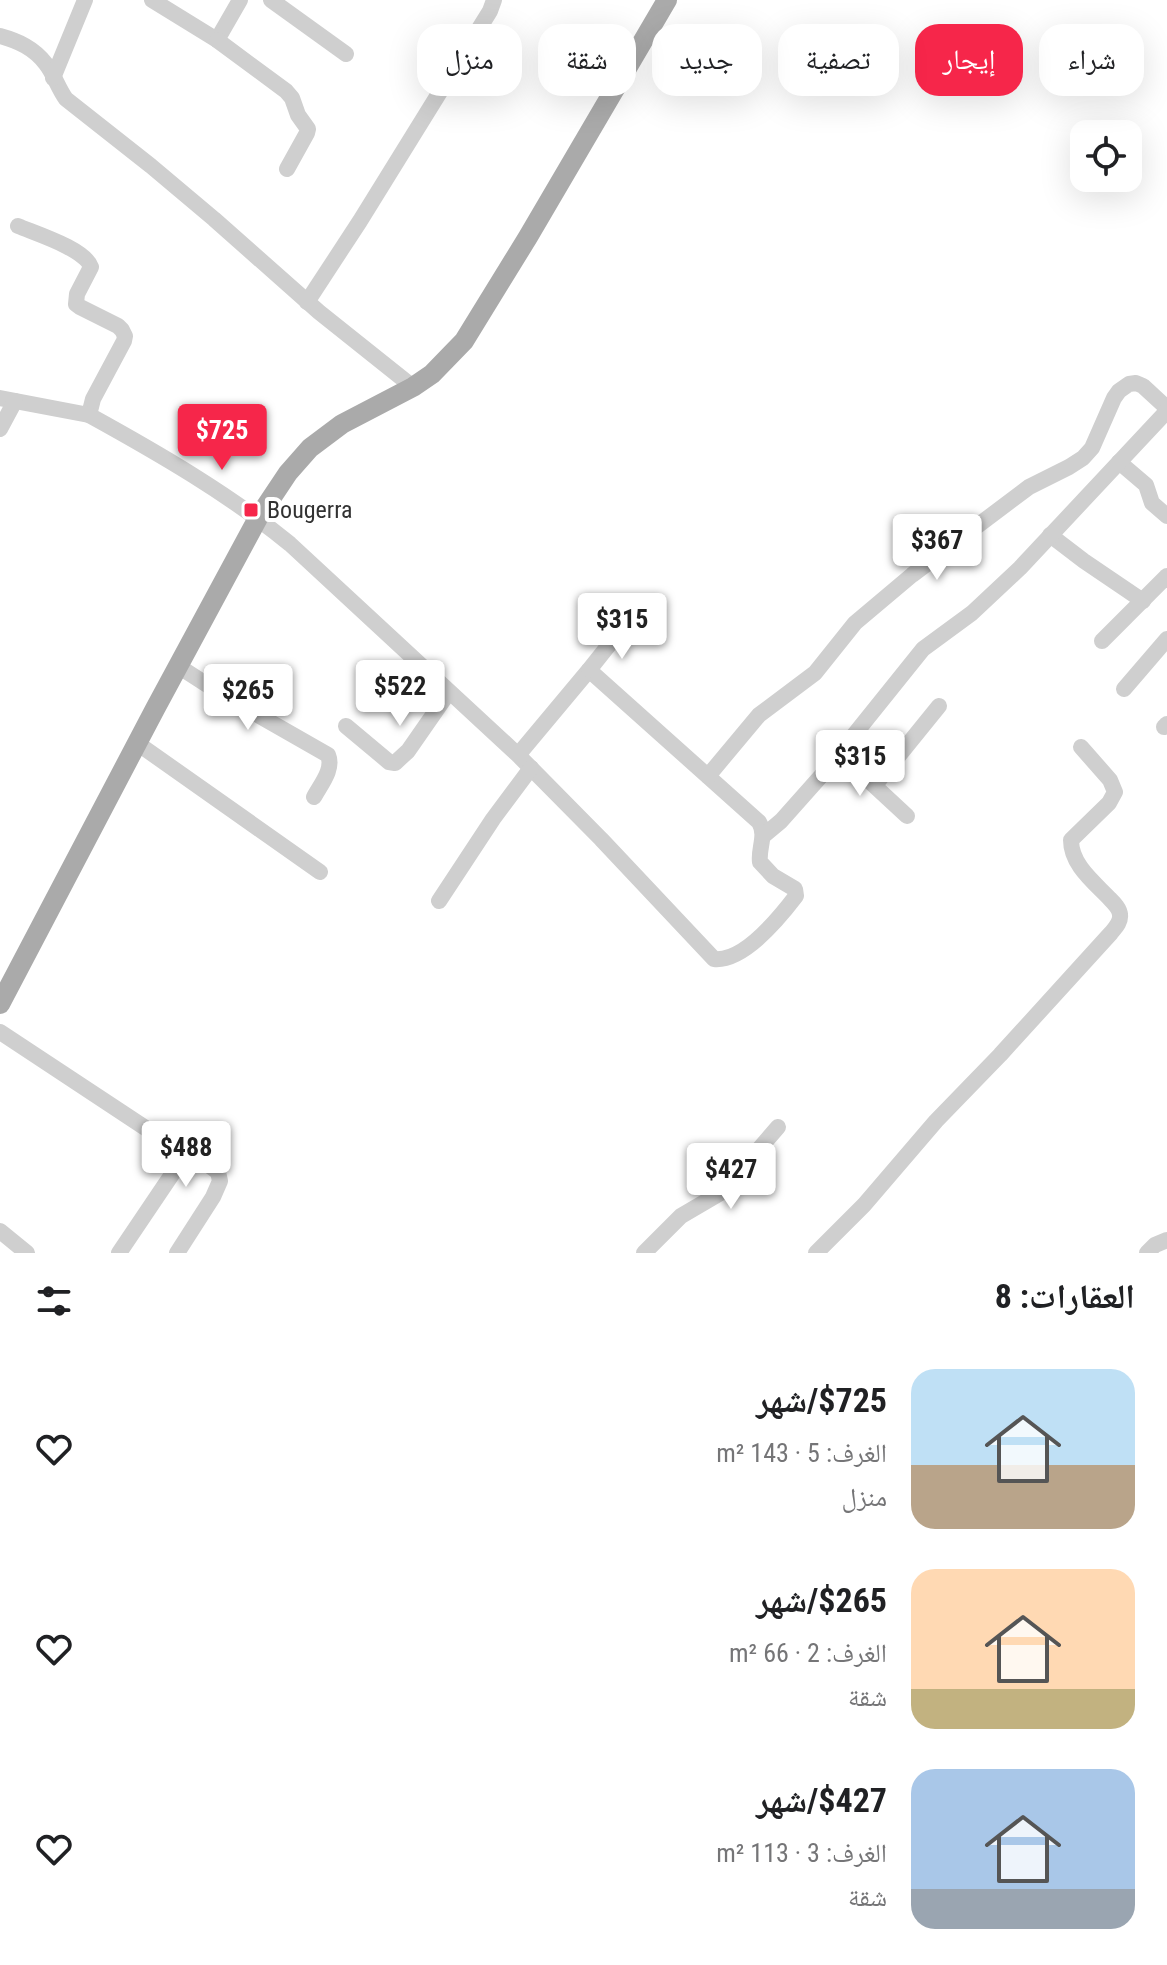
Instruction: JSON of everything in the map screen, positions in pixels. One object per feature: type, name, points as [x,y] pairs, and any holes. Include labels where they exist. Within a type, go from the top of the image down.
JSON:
[{"type":"main road","points":[[0,1004],[258,518],[288,473],[310,448],[342,424],[413,387],[446,361],[471,330],[667,0]]},
{"type":"street","points":[[53,78],[85,0]]},
{"type":"street","points":[[152,0],[217,40],[292,98],[307,133],[287,169]]},
{"type":"street","points":[[217,40],[240,0]]},
{"type":"street","points":[[271,0],[346,54]]},
{"type":"street","points":[[307,302],[410,142],[494,0]]},
{"type":"street","points":[[0,36],[34,51],[47,65],[66,99],[172,183],[307,302],[413,387]]},
{"type":"street","points":[[18,226],[87,259],[91,267],[77,294],[76,304],[118,326],[125,336],[93,399],[89,415]]},
{"type":"street","points":[[708,776],[759,715],[815,673],[847,631],[912,575],[1029,487],[1083,458],[1092,448],[1119,391],[1136,383],[1167,409],[1020,568],[986,601],[923,649],[798,803],[763,836]]},
{"type":"street","points":[[0,429],[8,399],[89,415],[258,518],[518,755],[714,959],[727,958],[752,943],[775,921],[796,896],[795,889],[773,876],[760,862],[763,836],[759,822],[589,670]]},
{"type":"street","points":[[1119,462],[1146,485],[1152,503],[1167,516]]},
{"type":"street","points":[[1050,535],[1143,601]]},
{"type":"street","points":[[1102,641],[1167,576]]},
{"type":"street","points":[[518,755],[624,626]]},
{"type":"street","points":[[1124,689],[1167,639]]},
{"type":"street","points":[[178,666],[328,755],[331,759],[329,769],[314,797]]},
{"type":"street","points":[[346,726],[389,762],[395,763],[408,751],[449,692]]},
{"type":"street","points":[[875,785],[939,706]]},
{"type":"street","points":[[137,743],[320,872]]},
{"type":"street","points":[[816,1253],[864,1205],[936,1121],[1000,1055],[1119,922],[1117,906],[1080,868],[1071,849],[1071,840],[1109,803],[1115,792],[1110,780],[1081,747]]},
{"type":"street","points":[[839,753],[907,816]]},
{"type":"street","points":[[439,901],[531,768]]},
{"type":"street","points":[[0,1032],[150,1131]]},
{"type":"street","points":[[644,1253],[681,1216],[722,1192],[778,1127]]},
{"type":"street","points":[[119,1253],[181,1161],[186,1156],[195,1155],[218,1172],[220,1181],[177,1253]]},
{"type":"street","points":[[0,1231],[27,1253]]},
{"type":"street","points":[[1147,1253],[1167,1240]]},
{"type":"place","name":"Bougerra","points":[[251,510]]}]
